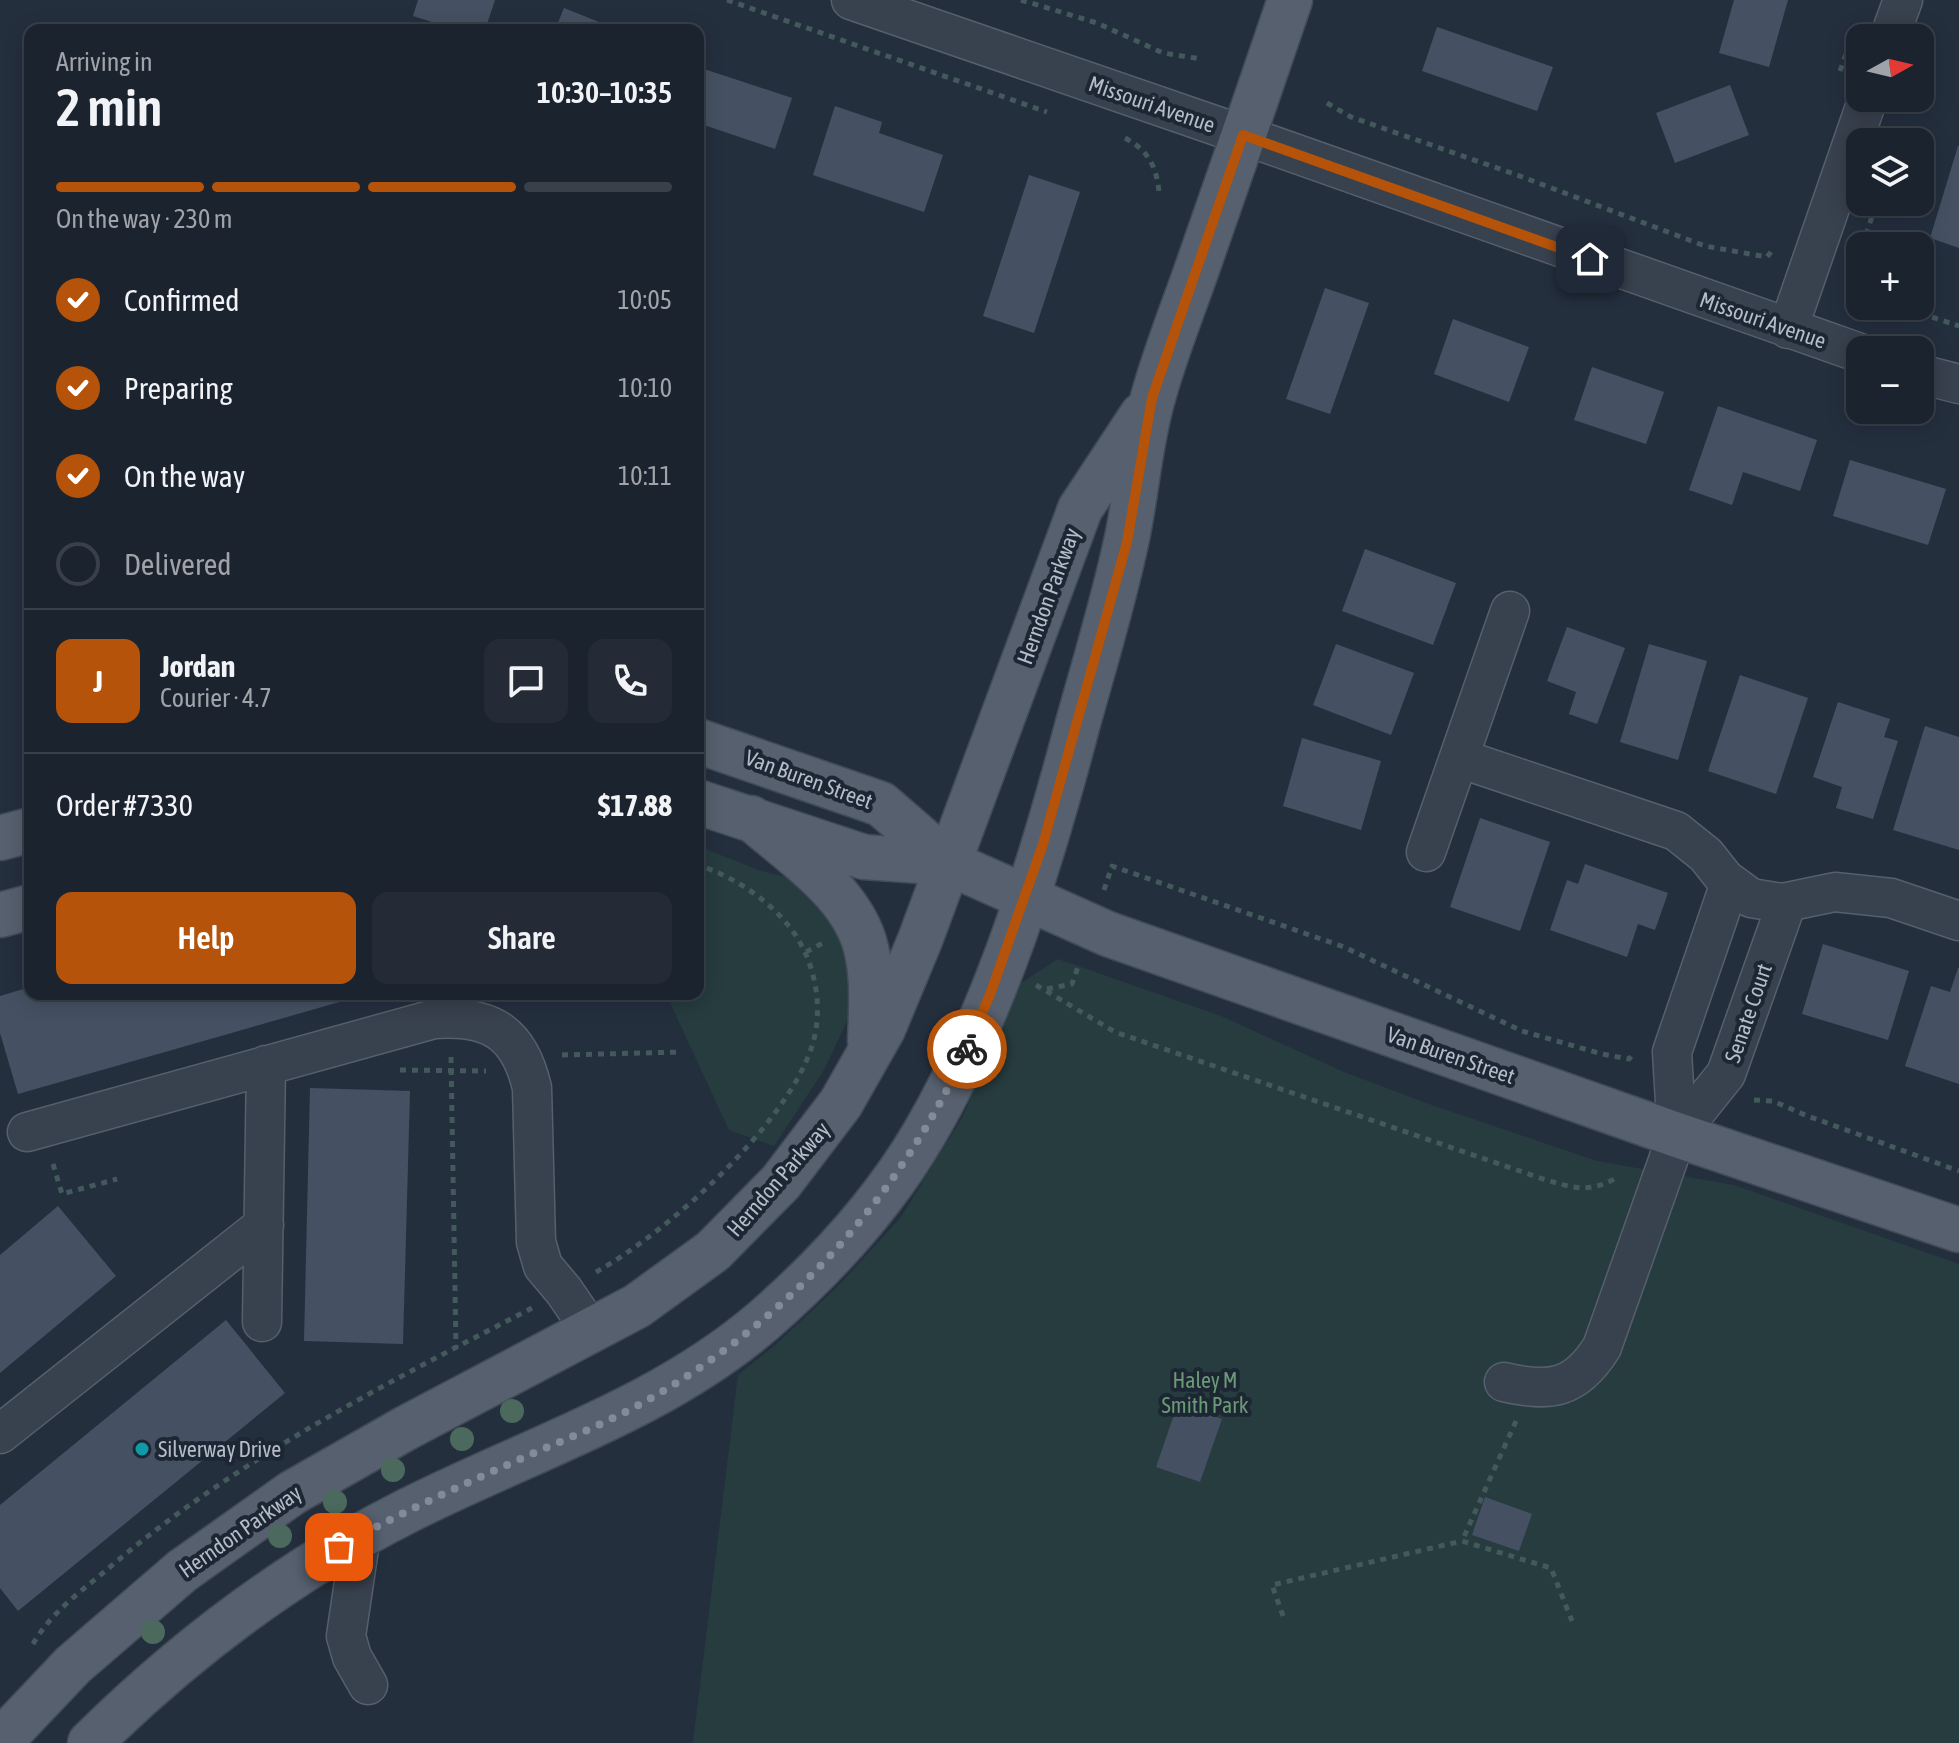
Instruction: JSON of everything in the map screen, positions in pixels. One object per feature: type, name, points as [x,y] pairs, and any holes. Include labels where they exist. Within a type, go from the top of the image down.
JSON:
[{"type":"main road","name":"Herndon Parkway","points":[[90,1743],[169,1669],[271,1590],[409,1509],[633,1408],[723,1353],[810,1277],[878,1200],[923,1136],[972,1039],[1026,898],[1070,756],[1127,542],[1152,398],[1290,0]]},
{"type":"main road","name":"Herndon Parkway","points":[[0,1742],[73,1665],[137,1608],[182,1571],[292,1493],[406,1428],[592,1332],[678,1278],[751,1216],[811,1145],[841,1103],[869,1055],[903,982],[949,863],[1080,509],[1152,398]]},
{"type":"main road","name":"Van Buren Street","points":[[704,743],[881,804],[949,863],[1108,934],[1677,1135],[1959,1230]]},
{"type":"main road","name":"Van Buren Street","points":[[704,804],[864,857],[949,863]]},
{"type":"main road","points":[[751,818],[832,890],[857,925],[871,980],[869,1055]]},
{"type":"main road","points":[[0,838],[24,832]]},
{"type":"main road","points":[[0,915],[24,909]]},
{"type":"street","name":"Missouri Avenue","points":[[851,0],[1846,348]]},
{"type":"street","points":[[1894,24],[1903,0]]},
{"type":"street","points":[[1788,329],[1846,112]]},
{"type":"street","points":[[1934,378],[1959,384]]},
{"type":"street","points":[[1426,852],[1510,611]]},
{"type":"street","points":[[1459,758],[1676,831],[1706,855],[1730,883],[1751,898],[1787,902],[1835,892],[1891,898],[1959,921]]},
{"type":"street","points":[[1504,1382],[1552,1388],[1579,1376],[1602,1347],[1677,1135],[1672,1052],[1730,883]]},
{"type":"street","name":"Senate Court","points":[[1677,1135],[1726,1074],[1787,902]]},
{"type":"street","points":[[34,1130],[266,1065],[443,1031],[467,1018],[483,1022],[512,1041],[522,1058],[532,1088],[536,1242],[539,1254],[543,1266],[592,1332]]},
{"type":"street","points":[[262,1322],[266,1065]]},
{"type":"street","points":[[0,1434],[264,1225]]},
{"type":"street","points":[[361,1535],[346,1636],[352,1657],[368,1685]]},
{"type":"path","points":[[727,0],[1050,113]]},
{"type":"path","points":[[1021,0],[1097,23],[1163,53],[1201,59]]},
{"type":"path","points":[[1327,103],[1351,117],[1705,246],[1767,257],[1775,246]]},
{"type":"path","points":[[1121,136],[1146,152],[1158,177],[1159,193]]},
{"type":"path","points":[[1934,318],[1959,326]]},
{"type":"path","points":[[1112,866],[1344,947],[1522,1031],[1629,1059],[1637,1049]]},
{"type":"path","points":[[610,1264],[667,1222],[721,1174],[779,1106],[795,1082],[812,1045],[816,1024],[814,983],[806,952],[797,936],[768,905],[737,881],[704,867]]},
{"type":"path","points":[[1072,984],[1047,989],[1115,1032],[1543,1179],[1588,1190],[1614,1179]]},
{"type":"path","points":[[443,1031],[452,1071],[456,1348]]},
{"type":"path","points":[[560,1055],[681,1052]]},
{"type":"path","points":[[391,1070],[485,1072],[497,1060]]},
{"type":"path","points":[[1750,1089],[1751,1100],[1773,1101],[1959,1171]]},
{"type":"path","points":[[34,1130],[62,1194],[117,1179]]},
{"type":"path","points":[[1462,1541],[1515,1421],[1526,1420]]},
{"type":"path","points":[[1283,1616],[1272,1585],[1462,1541],[1551,1568],[1572,1621]]},
{"type":"green space","points":[[704,848],[761,871],[804,881],[856,905],[853,1008],[824,1070],[774,1146],[729,1130],[669,1000],[704,1000]]},
{"type":"green space","name":"Haley M Smith Park","points":[[1058,959],[1221,1016],[1344,1072],[1429,1104],[1597,1161],[1734,1185],[1959,1264],[1959,1743],[693,1743],[738,1375],[838,1286],[901,1217],[962,1118],[1021,983]]},
{"type":"building","points":[[418,0],[495,0],[487,24],[438,24],[413,16]]},
{"type":"building","points":[[1734,0],[1788,0],[1769,67],[1719,53]]},
{"type":"building","points":[[564,8],[604,24],[557,24]]},
{"type":"building","points":[[1437,27],[1553,67],[1537,111],[1422,71]]},
{"type":"building","points":[[704,69],[792,98],[775,149],[704,125]]},
{"type":"building","points":[[1730,85],[1749,135],[1675,163],[1656,113]]},
{"type":"building","points":[[835,106],[882,122],[879,133],[943,155],[924,212],[813,175]]},
{"type":"building","points":[[1959,146],[1959,248],[1934,239],[1932,232]]},
{"type":"building","points":[[1029,175],[1080,192],[1034,333],[983,316]]},
{"type":"building","points":[[1325,288],[1369,303],[1330,414],[1286,399]]},
{"type":"building","points":[[1453,319],[1529,347],[1509,402],[1434,374]]},
{"type":"building","points":[[1592,367],[1664,392],[1646,444],[1574,420]]},
{"type":"building","points":[[1718,406],[1817,440],[1800,491],[1743,472],[1732,505],[1689,490]]},
{"type":"building","points":[[1850,460],[1946,489],[1928,545],[1833,516]]},
{"type":"building","points":[[1365,549],[1456,583],[1433,645],[1342,611]]},
{"type":"building","points":[[1567,627],[1625,648],[1597,724],[1569,714],[1576,692],[1547,681]]},
{"type":"building","points":[[1336,644],[1414,673],[1391,735],[1313,705]]},
{"type":"building","points":[[1649,644],[1707,661],[1678,760],[1620,742]]},
{"type":"building","points":[[1740,675],[1808,698],[1776,794],[1708,771]]},
{"type":"building","points":[[1838,702],[1890,719],[1884,737],[1898,741],[1873,819],[1836,808],[1842,787],[1813,777]]},
{"type":"building","points":[[1925,726],[1959,737],[1959,850],[1893,830]]},
{"type":"building","points":[[1302,738],[1381,761],[1361,830],[1283,806]]},
{"type":"building","points":[[1480,818],[1550,842],[1520,931],[1450,907]]},
{"type":"building","points":[[1585,864],[1668,893],[1655,930],[1638,924],[1627,957],[1550,930],[1567,880],[1578,884]]},
{"type":"building","points":[[1823,944],[1909,971],[1888,1040],[1802,1014]]},
{"type":"building","points":[[1958,968],[1959,1084],[1905,1066],[1931,986],[1950,992]]},
{"type":"building","points":[[24,989],[24,1000],[347,1000],[18,1094],[0,1033],[0,996]]},
{"type":"building","points":[[310,1088],[410,1091],[403,1344],[304,1341]]},
{"type":"building","points":[[58,1206],[116,1276],[0,1373],[0,1255]]},
{"type":"building","name":"Silverway Drive","points":[[226,1320],[285,1393],[18,1611],[0,1588],[0,1505]]},
{"type":"building","points":[[1178,1403],[1222,1419],[1200,1482],[1156,1467]]},
{"type":"building","points":[[1485,1497],[1532,1514],[1519,1551],[1472,1535]]},
{"type":"way so far","points":[[339,1547],[409,1509],[633,1408],[723,1353],[810,1277],[858,1224],[923,1136],[967,1049]]},
{"type":"place","name":"Silverway Drive","points":[[142,1449]]},
{"type":"route","points":[[967,1049],[1026,898],[1070,756],[1127,542],[1152,398],[1243,135],[1590,259]]}]
